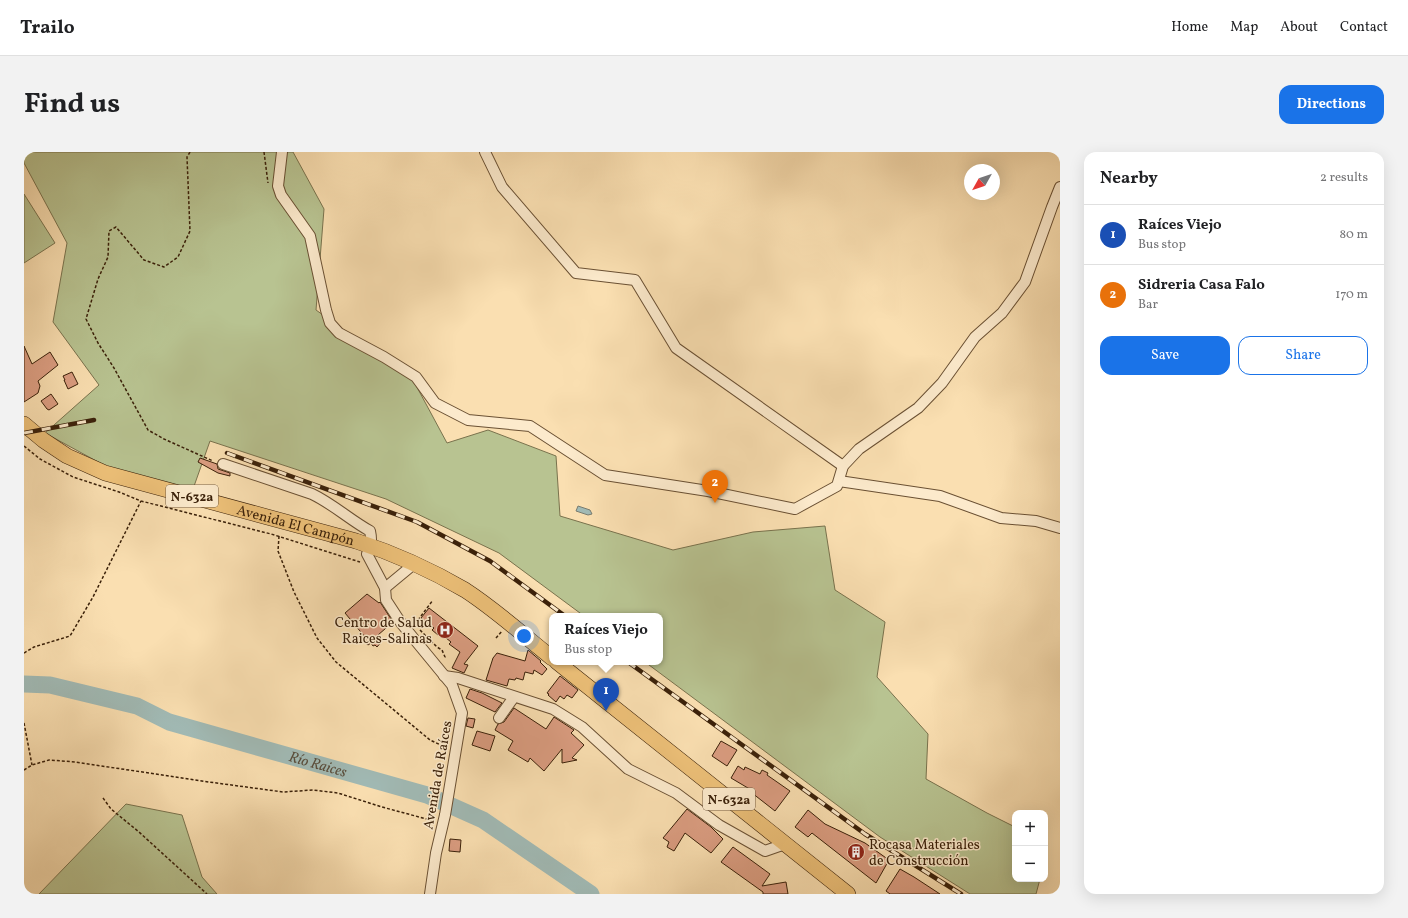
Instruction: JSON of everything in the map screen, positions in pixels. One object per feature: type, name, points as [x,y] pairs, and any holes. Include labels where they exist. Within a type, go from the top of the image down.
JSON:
[{"type":"main road","name":"Avenida El Campón","points":[[24,424],[42,440],[67,456],[105,473],[371,545],[414,564],[464,590],[549,656]]},
{"type":"main road","name":"N-632a","points":[[561,665],[848,894]]},
{"type":"street","points":[[282,152],[278,186],[281,195],[310,236],[330,322],[339,333],[384,357],[416,377],[435,403],[468,420],[530,426],[605,475],[708,490],[795,509],[837,486],[843,466],[859,449],[918,408],[942,383],[975,338],[1002,313],[1025,282],[1060,187]]},
{"type":"street","points":[[484,152],[502,187],[576,273],[635,280],[676,348],[843,466]]},
{"type":"street","points":[[223,464],[312,494],[326,501],[354,523],[370,531],[371,545]]},
{"type":"street","points":[[839,481],[940,496],[1001,518],[1036,521],[1060,528]]},
{"type":"street","name":"Avenida de Raíces","points":[[371,545],[367,554],[385,588],[386,600],[401,623],[452,685],[462,713],[450,792],[436,853],[430,894]]},
{"type":"street","points":[[385,588],[414,564]]},
{"type":"street","points":[[444,676],[458,678],[553,709],[582,727],[628,769],[676,793],[720,825],[765,851],[785,844]]},
{"type":"street","points":[[499,718],[514,697]]},
{"type":"path","points":[[190,152],[187,157],[190,231],[178,257],[164,266],[144,260],[116,226],[109,231],[108,257],[98,279],[86,320],[148,430],[164,439],[223,464]]},
{"type":"path","points":[[264,152],[268,187],[274,189],[278,186]]},
{"type":"path","points":[[24,446],[40,459],[73,478],[119,492],[141,501],[279,536],[355,560],[375,568]]},
{"type":"path","points":[[24,653],[34,647],[70,636],[94,597],[141,501]]},
{"type":"path","points":[[279,536],[278,551],[294,592],[317,638],[336,662],[430,740],[456,752]]},
{"type":"path","points":[[434,600],[414,624],[437,648],[442,650],[445,657]]},
{"type":"path","points":[[496,638],[500,633]]},
{"type":"path","points":[[24,723],[32,765]]},
{"type":"path","points":[[24,770],[32,765],[49,760],[75,762],[283,792],[313,790],[338,793],[382,807],[444,820]]},
{"type":"path","points":[[104,798],[111,809],[139,832],[207,894]]},
{"type":"green space","points":[[24,152],[293,152],[324,209],[316,310],[412,378],[447,443],[488,430],[556,456],[560,516],[673,550],[753,532],[825,526],[835,590],[885,622],[877,677],[928,734],[926,779],[1012,826],[1012,882],[1039,882],[1036,894],[970,894],[880,837],[649,665],[663,665],[663,613],[580,613],[499,553],[386,499],[210,441],[193,489],[111,469],[45,433],[99,385],[53,322],[67,243],[24,163]]},
{"type":"green space","points":[[24,194],[55,243],[24,263]]},
{"type":"green space","points":[[126,804],[182,815],[202,877],[217,894],[39,894]]},
{"type":"water","points":[[578,506],[590,510],[592,514],[588,515],[576,511]]},
{"type":"building","points":[[24,346],[32,364],[50,352],[58,365],[38,381],[40,386],[38,393],[24,402]]},
{"type":"building","points":[[72,372],[78,384],[68,389],[63,376]]},
{"type":"building","points":[[51,394],[58,404],[49,410],[41,401]]},
{"type":"building","points":[[200,458],[217,464],[218,469],[230,473],[230,476],[218,473],[198,462]]},
{"type":"building","points":[[367,594],[379,603],[380,602],[393,622],[378,635],[382,641],[377,647],[375,645],[373,646],[371,643],[368,645],[362,640],[365,637],[345,613]]},
{"type":"building","points":[[429,608],[478,646],[464,664],[468,665],[464,673],[452,668],[460,652],[449,644],[451,642],[440,633],[438,635],[432,630],[434,628],[421,618]]},
{"type":"building","points":[[528,650],[541,661],[540,662],[547,669],[542,675],[534,670],[533,674],[525,672],[523,680],[516,678],[515,680],[509,679],[507,686],[486,680],[493,658],[497,653],[525,661]]},
{"type":"building","points":[[560,676],[578,690],[572,698],[567,695],[564,699],[560,696],[556,702],[547,693]]},
{"type":"building","points":[[470,689],[502,703],[495,712],[466,698]]},
{"type":"building","points":[[514,708],[546,729],[554,717],[574,730],[571,733],[584,745],[572,758],[577,760],[562,763],[562,749],[544,771],[530,758],[528,762],[508,750],[513,741],[495,730],[498,724],[504,722]]},
{"type":"building","points":[[468,718],[475,719],[473,728],[466,726]]},
{"type":"building","points":[[477,731],[495,736],[490,751],[472,745]]},
{"type":"building","points":[[721,741],[737,750],[727,766],[712,756]]},
{"type":"building","points":[[738,766],[744,770],[745,767],[760,774],[762,770],[790,791],[775,811],[752,793],[753,791],[731,778]]},
{"type":"building","points":[[687,809],[711,827],[723,839],[711,853],[685,833],[674,851],[667,847],[669,842],[663,838]]},
{"type":"building","name":"Rocasa Materiales de Construcción","points":[[808,810],[825,824],[865,843],[889,860],[876,883],[812,833],[808,837],[795,827]]},
{"type":"building","points":[[450,839],[461,840],[460,852],[449,851]]},
{"type":"building","points":[[733,847],[770,874],[762,886],[786,882],[788,894],[763,894],[763,892],[721,862]]},
{"type":"building","points":[[900,869],[940,894],[890,894],[886,891]]},
{"type":"waterway","name":"Río Raices","points":[[24,684],[50,685],[137,706],[169,722],[427,795],[483,820],[591,894]]},
{"type":"railway","points":[[24,433],[94,420]]},
{"type":"railway","points":[[227,453],[417,522],[490,561],[561,613]]},
{"type":"railway","points":[[632,665],[865,834],[961,894]]},
{"type":"place","name":"Sidreria Casa Falo","points":[[715,503]]},
{"type":"place","name":"Centro de Salud Raices-Salinas","points":[[445,630]]},
{"type":"place","name":"Raíces Viejo","points":[[606,711]]},
{"type":"place","name":"Rocasa Materiales de Construcción","points":[[856,852]]}]
